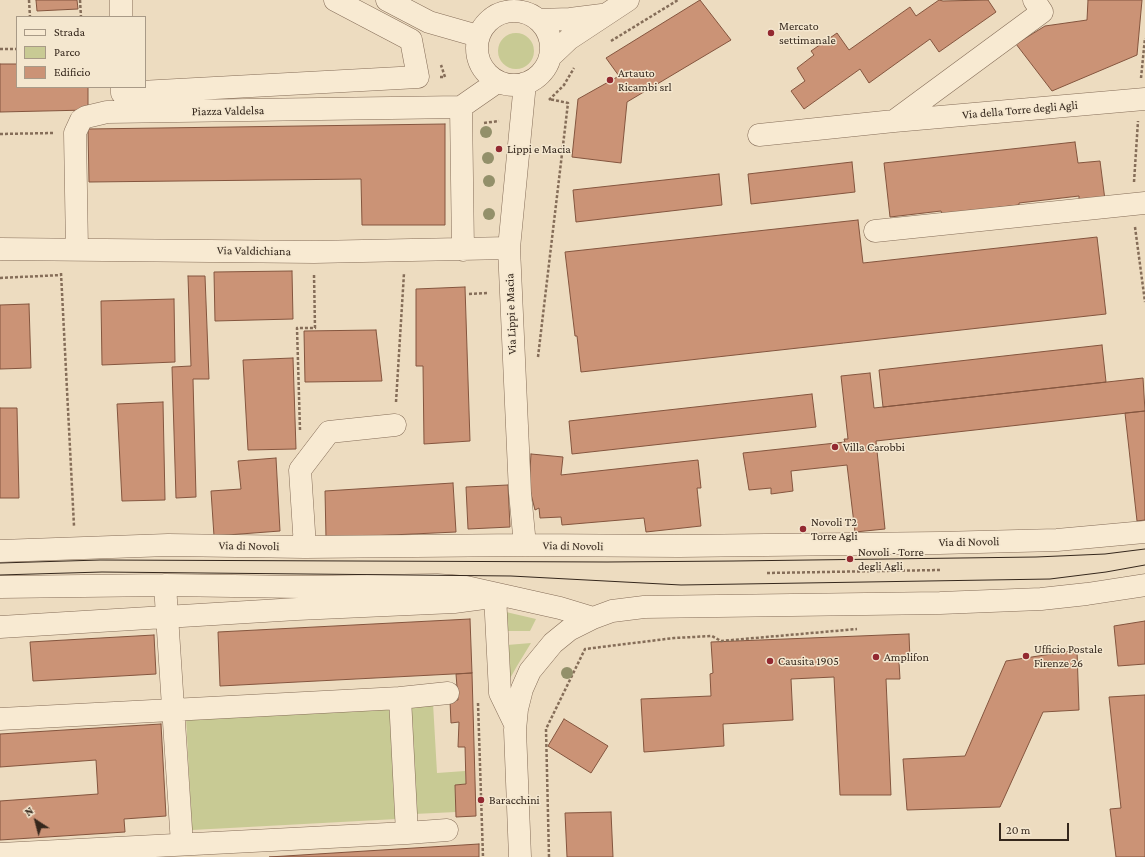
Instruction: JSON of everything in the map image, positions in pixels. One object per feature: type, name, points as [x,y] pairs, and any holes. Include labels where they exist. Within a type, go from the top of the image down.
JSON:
[{"type":"street","points":[[121,0],[121,16]]},
{"type":"street","name":"Piazza Valdelsa","points":[[122,88],[122,93],[418,76],[411,40],[335,0]]},
{"type":"street","points":[[387,0],[429,22],[478,36]]},
{"type":"street","points":[[550,57],[550,40],[546,30],[539,20],[524,12],[503,6],[482,27],[478,36],[476,50],[479,63],[483,70],[497,82],[511,85],[525,83],[543,72],[550,57],[569,39],[628,0]]},
{"type":"street","points":[[894,121],[1042,12],[1034,0]]},
{"type":"street","points":[[539,20],[570,19],[605,14]]},
{"type":"street","points":[[463,250],[461,107],[497,82]]},
{"type":"street","name":"Via Lippi e Macia","points":[[524,545],[520,493],[509,248],[525,83]]},
{"type":"street","name":"Via della Torre degli Agli","points":[[759,135],[1143,92]]},
{"type":"street","name":"Piazza Valdelsa","points":[[75,133],[81,120],[86,117],[107,112],[461,107]]},
{"type":"street","points":[[68,249],[75,133]]},
{"type":"street","points":[[875,231],[1145,203]]},
{"type":"street","name":"Via Valdichiana","points":[[0,249],[314,252],[509,248]]},
{"type":"street","points":[[305,547],[300,470],[329,432],[395,424]]},
{"type":"street","name":"Via di Novoli","points":[[0,551],[74,547],[168,545],[305,547],[524,545],[679,546],[1050,540],[1145,532]]},
{"type":"street","points":[[165,585],[173,710],[174,849]]},
{"type":"street","points":[[0,588],[165,585],[301,588],[466,587],[495,595],[560,608],[593,618]]},
{"type":"street","points":[[520,857],[515,724],[522,689],[536,661],[553,643],[561,636],[593,618],[612,611],[644,606],[940,603],[1018,600],[1087,594],[1145,585]]},
{"type":"street","points":[[0,626],[166,618],[297,609],[454,602],[495,595]]},
{"type":"street","points":[[495,595],[500,693],[515,724]]},
{"type":"street","points":[[0,719],[400,698],[448,693]]},
{"type":"street","points":[[400,698],[407,832]]},
{"type":"street","points":[[0,854],[174,849],[447,830]]},
{"type":"path","points":[[29,0],[30,16]]},
{"type":"path","points":[[80,0],[80,16]]},
{"type":"path","points":[[605,45],[678,0]]},
{"type":"path","points":[[1143,92],[1145,38]]},
{"type":"path","points":[[0,49],[16,49]]},
{"type":"path","points":[[544,102],[564,85],[578,61]]},
{"type":"path","points":[[538,361],[568,103],[549,99]]},
{"type":"path","points":[[0,134],[75,133]]},
{"type":"path","points":[[68,249],[61,275],[74,547]]},
{"type":"path","points":[[395,424],[406,250]]},
{"type":"path","points":[[299,390],[296,328],[315,328],[314,252]]},
{"type":"path","points":[[0,278],[61,275]]},
{"type":"path","points":[[469,294],[492,293]]},
{"type":"path","points":[[767,573],[940,570]]},
{"type":"path","points":[[549,857],[546,729],[585,649],[674,638],[712,636],[721,641],[862,629]]},
{"type":"path","points":[[478,701],[483,857]]},
{"type":"green space","points":[[520,33],[529,38],[533,44],[533,58],[529,64],[520,69],[512,69],[503,64],[499,58],[498,47],[503,38],[509,34]]},
{"type":"green space","points":[[506,612],[536,619],[530,631],[506,631]]},
{"type":"green space","points":[[531,643],[517,666],[508,682],[507,645]]},
{"type":"green space","points":[[433,703],[437,773],[465,771],[466,784],[455,785],[456,812],[414,814],[409,705]]},
{"type":"green space","points":[[391,708],[397,819],[192,830],[186,718]]},
{"type":"building","points":[[36,0],[77,0],[78,9],[37,11]]},
{"type":"building","points":[[700,0],[731,40],[627,102],[621,163],[572,157],[578,99],[619,76],[606,58]]},
{"type":"building","points":[[939,0],[988,0],[996,12],[939,52],[930,39],[869,83],[860,69],[804,109],[791,91],[805,81],[797,68],[814,55],[811,51],[837,33],[849,50],[910,7],[916,16]]},
{"type":"building","points":[[1088,0],[1142,0],[1137,55],[1052,91],[1016,44],[1045,26],[1087,20]]},
{"type":"building","points":[[0,64],[16,64],[16,88],[88,88],[88,110],[0,112]]},
{"type":"building","points":[[445,124],[445,225],[362,225],[361,179],[89,182],[88,129]]},
{"type":"building","points":[[1075,142],[1078,163],[1100,161],[1105,200],[1079,203],[1079,196],[942,214],[941,211],[890,217],[884,163]]},
{"type":"building","points":[[852,162],[855,192],[751,204],[748,174]]},
{"type":"building","points":[[719,174],[722,205],[576,222],[573,190]]},
{"type":"building","points":[[858,220],[863,263],[1097,237],[1106,314],[581,372],[565,252]]},
{"type":"building","points":[[292,271],[293,319],[215,321],[214,272]]},
{"type":"building","points":[[188,276],[205,276],[209,379],[193,379],[196,497],[176,498],[172,367],[191,366]]},
{"type":"building","points":[[465,287],[470,441],[424,444],[423,366],[416,366],[416,289]]},
{"type":"building","points":[[174,299],[175,362],[102,365],[101,301]]},
{"type":"building","points":[[29,304],[31,368],[0,369],[0,305]]},
{"type":"building","points":[[376,330],[382,381],[305,382],[304,331]]},
{"type":"building","points":[[1102,345],[1106,382],[883,407],[879,370]]},
{"type":"building","points":[[293,358],[296,449],[248,450],[243,360]]},
{"type":"building","name":"Villa Carobbi","points":[[870,373],[874,408],[1143,378],[1145,411],[876,441],[885,529],[855,532],[847,465],[791,471],[793,491],[771,494],[771,488],[749,490],[743,453],[845,442],[844,439],[848,439],[841,376]]},
{"type":"building","points":[[812,394],[816,427],[572,454],[569,421]]},
{"type":"building","points":[[163,402],[165,500],[122,501],[117,404]]},
{"type":"building","points":[[0,408],[17,408],[19,498],[0,498]]},
{"type":"building","points":[[1145,411],[1145,520],[1137,521],[1125,413]]},
{"type":"building","points":[[531,454],[563,457],[561,475],[698,460],[701,488],[697,488],[701,526],[646,532],[644,518],[562,525],[561,517],[540,518],[539,508],[535,510],[529,486]]},
{"type":"building","points":[[276,458],[280,531],[214,536],[211,491],[241,489],[238,461]]},
{"type":"building","points":[[453,483],[456,532],[326,538],[325,491]]},
{"type":"building","points":[[508,485],[510,527],[468,529],[466,487]]},
{"type":"building","points":[[470,619],[472,673],[220,686],[218,632]]},
{"type":"building","points":[[1145,621],[1145,664],[1118,666],[1114,626]]},
{"type":"building","points":[[909,634],[910,661],[899,662],[900,679],[886,679],[891,795],[840,795],[834,677],[791,679],[793,720],[723,724],[724,746],[644,752],[641,699],[711,696],[710,674],[713,673],[711,642]]},
{"type":"building","points":[[154,635],[156,674],[33,681],[30,642]]},
{"type":"building","points":[[1077,650],[1079,710],[1043,712],[1000,807],[907,810],[903,759],[965,756],[1006,661]]},
{"type":"building","points":[[472,673],[476,816],[456,817],[455,785],[466,784],[465,747],[458,747],[459,722],[451,723],[450,701],[458,700],[456,674]]},
{"type":"building","points":[[1145,695],[1145,857],[1116,857],[1110,809],[1121,808],[1109,697]]},
{"type":"building","points":[[564,719],[608,746],[591,773],[548,746]]},
{"type":"building","points":[[161,724],[166,816],[124,819],[125,832],[0,840],[0,801],[98,794],[96,760],[0,767],[0,734]]},
{"type":"building","points":[[611,812],[613,857],[567,857],[565,813]]},
{"type":"building","points":[[479,844],[479,857],[269,857]]},
{"type":"tram line","points":[[0,563],[100,560],[607,562],[734,561],[1036,557],[1105,554],[1145,549]]},
{"type":"tram line","points":[[0,575],[102,572],[511,576],[681,585],[1050,579],[1106,572],[1145,565]]},
{"type":"place","name":"Mercato settimanale","points":[[771,33]]},
{"type":"place","name":"Artauto Ricambi srl","points":[[610,80]]},
{"type":"place","name":"Lippi e Macia","points":[[499,149]]},
{"type":"place","name":"Villa Carobbi","points":[[835,447]]},
{"type":"place","name":"Novoli T2 Torre Agli","points":[[803,529]]},
{"type":"place","name":"Novoli - Torre degli Agli","points":[[850,559]]},
{"type":"place","name":"Ufficio Postale Firenze 26","points":[[1026,656]]},
{"type":"place","name":"Amplifon","points":[[876,657]]},
{"type":"place","name":"Causita 1905","points":[[770,661]]},
{"type":"place","name":"Baracchini","points":[[481,800]]}]
